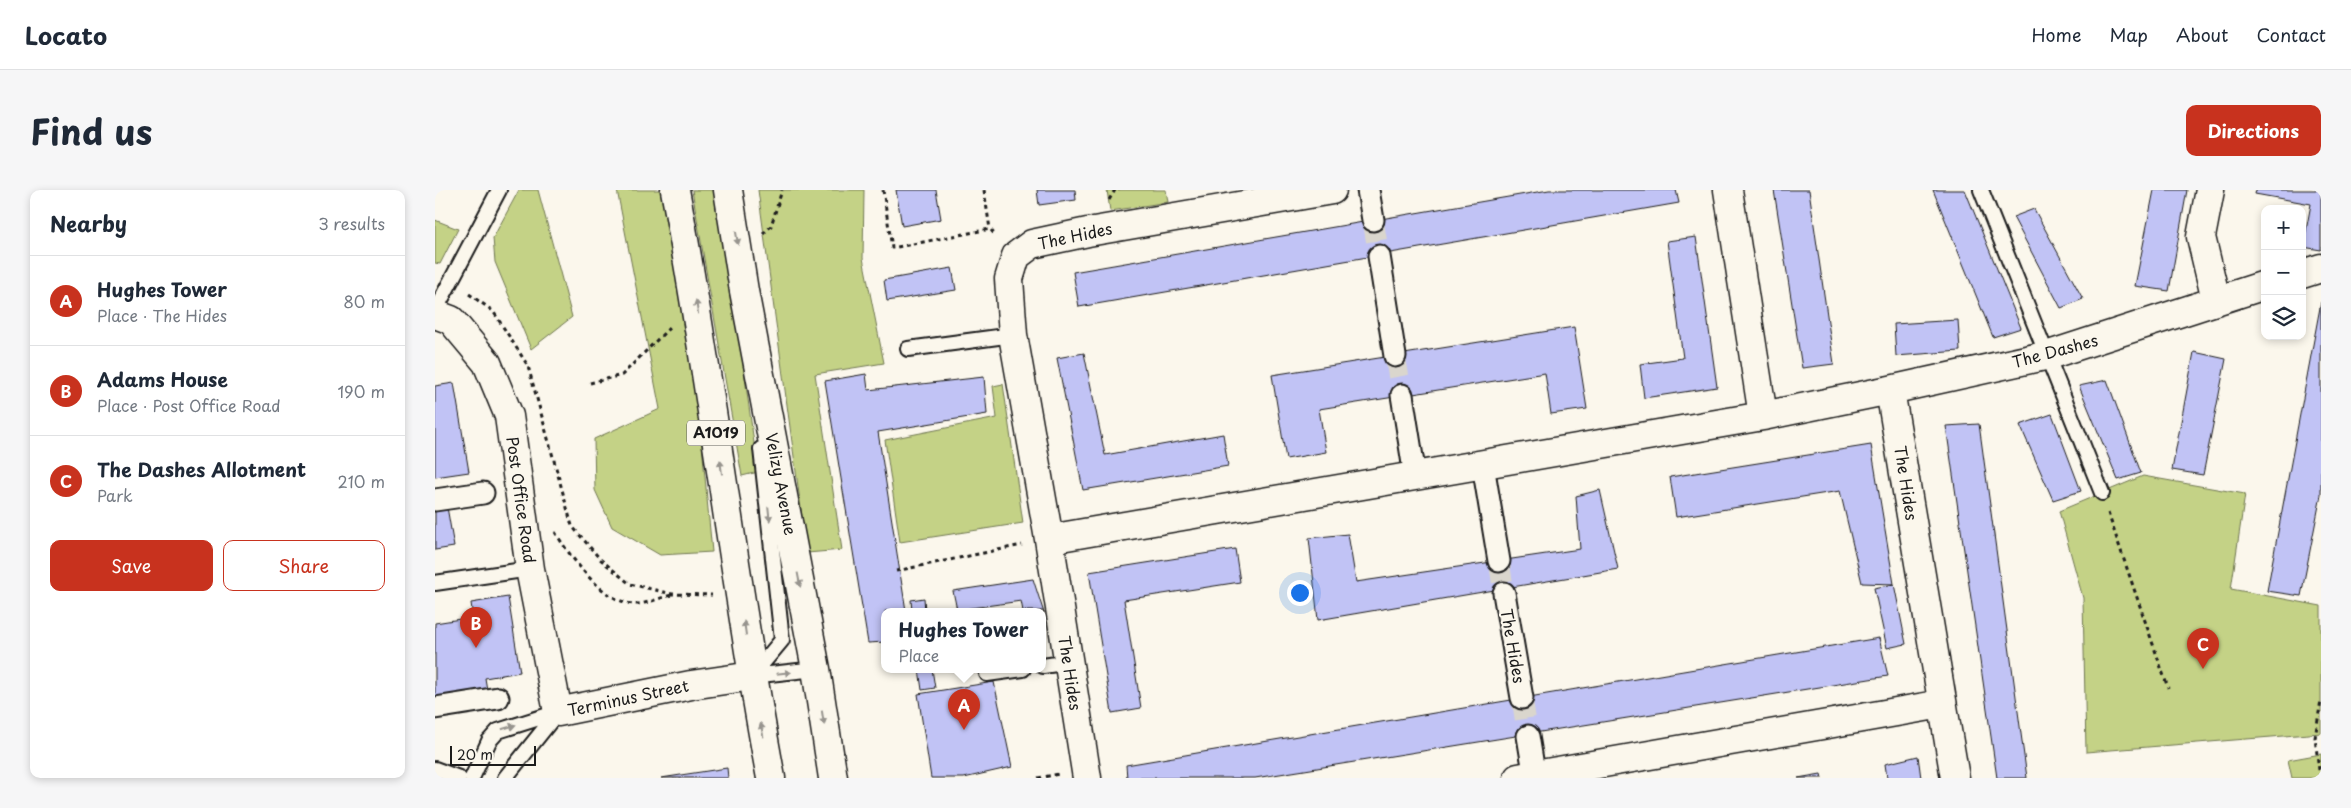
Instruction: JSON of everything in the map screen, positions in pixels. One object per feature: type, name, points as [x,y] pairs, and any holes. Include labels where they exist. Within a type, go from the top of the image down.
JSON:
[{"type":"street","name":"A1019","points":[[675,190],[696,301],[752,676],[771,778]]},
{"type":"street","name":"Velizy Avenue","points":[[728,190],[744,291],[816,669],[833,778]]},
{"type":"street","name":"The Hides","points":[[1087,778],[1056,664],[1049,539],[1013,335],[1009,279],[1016,256],[1032,244],[1079,234],[1332,190]]},
{"type":"street","points":[[1368,190],[1373,220]]},
{"type":"street","points":[[1728,190],[1763,416]]},
{"type":"street","points":[[2210,190],[2201,238],[2216,300]]},
{"type":"street","points":[[1379,256],[1395,356]]},
{"type":"street","points":[[2306,273],[2321,268]]},
{"type":"street","name":"The Dashes","points":[[1890,390],[2047,355],[2261,286]]},
{"type":"street","name":"Post Office Road","points":[[435,312],[451,320],[487,363],[509,416],[530,569],[557,712]]},
{"type":"street","name":"The Hides","points":[[1890,390],[1955,778]]},
{"type":"street","points":[[1049,539],[1763,416],[1890,390]]},
{"type":"street","points":[[1402,395],[1415,476]]},
{"type":"street","points":[[1483,465],[1499,561]]},
{"type":"street","points":[[435,500],[483,492]]},
{"type":"street","name":"The Hides","points":[[1504,593],[1522,698]]},
{"type":"street","name":"Terminus Street","points":[[557,712],[691,684],[752,676]]},
{"type":"street","points":[[435,708],[498,698]]},
{"type":"street","points":[[1528,736],[1529,777],[1942,704]]},
{"type":"lane","points":[[435,312],[499,190]]},
{"type":"lane","points":[[1981,190],[2102,493]]},
{"type":"lane","points":[[744,291],[782,640],[752,676]]},
{"type":"lane","points":[[907,349],[1013,335]]},
{"type":"lane","points":[[435,583],[530,569]]},
{"type":"lane","points":[[752,676],[816,669]]},
{"type":"lane","points":[[472,778],[489,741],[498,730],[557,712]]},
{"type":"lane","name":"Terminus Street","points":[[505,778],[557,712]]},
{"type":"lane","points":[[435,769],[459,778]]},
{"type":"path","points":[[771,226],[782,190]]},
{"type":"path","points":[[883,190],[892,248],[990,230]]},
{"type":"path","points":[[984,190],[990,230],[1016,256]]},
{"type":"path","points":[[451,281],[493,311],[528,366],[558,469],[572,526],[600,559],[629,584],[673,594],[717,596]]},
{"type":"path","points":[[537,416],[539,407]]},
{"type":"path","points":[[2102,493],[2168,688]]},
{"type":"path","points":[[552,527],[566,550],[593,582],[616,598],[634,604],[673,594]]},
{"type":"path","points":[[896,571],[1049,539]]},
{"type":"path","points":[[2320,778],[2315,738],[2321,700]]},
{"type":"green space","points":[[519,190],[538,190],[572,317],[531,349],[495,262],[493,238]]},
{"type":"green space","points":[[617,190],[665,190],[697,392],[712,552],[660,555],[612,527],[595,490],[594,439],[660,409]]},
{"type":"green space","points":[[692,190],[719,190],[758,472],[742,476]]},
{"type":"green space","points":[[758,190],[864,190],[863,258],[884,363],[815,374],[842,550],[807,553]]},
{"type":"green space","points":[[1107,190],[1166,190],[1168,202],[1110,211]]},
{"type":"green space","points":[[435,220],[458,229],[440,264],[435,263]]},
{"type":"green space","points":[[1003,384],[1023,523],[900,542],[885,440],[997,418],[993,386]]},
{"type":"green space","points":[[2143,476],[2245,494],[2231,589],[2321,606],[2321,733],[2086,752],[2083,598],[2059,511]]},
{"type":"green space","points":[[2321,754],[2321,778],[2292,778],[2288,760]]},
{"type":"building","points":[[896,190],[936,190],[941,219],[902,226]]},
{"type":"building","points":[[1037,190],[1075,190],[1076,200],[1039,205]]},
{"type":"building","points":[[1549,190],[1676,190],[1679,203],[1079,307],[1073,272]]},
{"type":"building","points":[[1774,190],[1809,190],[1834,364],[1802,368]]},
{"type":"building","points":[[1933,190],[1965,190],[2021,328],[1993,337]]},
{"type":"building","points":[[2154,190],[2187,190],[2169,291],[2135,286]]},
{"type":"building","points":[[2256,190],[2321,190],[2321,250],[2306,248],[2306,231],[2311,204],[2255,194]]},
{"type":"building","points":[[2034,209],[2083,299],[2061,308],[2013,217]]},
{"type":"building","points":[[1696,237],[1717,387],[1644,398],[1640,364],[1683,358],[1667,241]]},
{"type":"building","points":[[952,268],[956,290],[887,301],[884,280]]},
{"type":"building","points":[[2321,302],[2321,495],[2301,596],[2267,591]]},
{"type":"building","points":[[1958,320],[1960,351],[1896,356],[1894,324]]},
{"type":"building","points":[[1574,327],[1587,409],[1551,414],[1545,373],[1319,409],[1326,452],[1286,459],[1272,375]]},
{"type":"building","points":[[2194,352],[2226,359],[2203,475],[2172,470]]},
{"type":"building","points":[[1084,353],[1105,455],[1223,434],[1228,466],[1083,490],[1057,358]]},
{"type":"building","points":[[866,374],[868,390],[984,377],[987,414],[878,432],[906,608],[881,608],[881,642],[868,643],[825,381]]},
{"type":"building","points":[[2107,380],[2141,473],[2118,480],[2079,386]]},
{"type":"building","points":[[454,383],[469,472],[435,477],[435,386]]},
{"type":"building","points":[[2052,414],[2081,491],[2053,500],[2020,425]]},
{"type":"building","points":[[1979,424],[2027,778],[1997,778],[1946,426]]},
{"type":"building","points":[[1871,445],[1894,584],[1862,583],[1840,491],[1676,517],[1670,477]]},
{"type":"building","points":[[1600,490],[1618,569],[1318,620],[1309,538],[1348,534],[1356,582],[1580,549],[1576,496]]},
{"type":"building","points":[[447,507],[454,547],[435,550],[435,509]]},
{"type":"building","points":[[1235,549],[1240,582],[1124,600],[1141,708],[1112,713],[1089,572]]},
{"type":"building","points":[[1033,579],[1042,608],[1022,608],[1021,601],[971,608],[957,608],[953,591]]},
{"type":"building","points":[[1894,584],[1906,644],[1887,648],[1874,588]]},
{"type":"building","points":[[508,597],[520,672],[485,678],[487,690],[435,698],[435,623],[473,617],[471,603]]},
{"type":"building","points":[[924,598],[925,608],[912,608],[911,600]]},
{"type":"building","points":[[1879,638],[1888,676],[1255,778],[1127,778],[1126,765]]},
{"type":"building","points":[[920,673],[933,673],[935,688],[922,690]]},
{"type":"building","points":[[994,682],[1012,767],[964,778],[931,778],[918,694]]},
{"type":"building","points":[[1918,756],[1921,778],[1887,778],[1885,764]]},
{"type":"building","points":[[727,768],[728,778],[661,778]]},
{"type":"building","points":[[1821,774],[1822,778],[1798,778]]},
{"type":"tunnel","points":[[1373,220],[1379,256]]},
{"type":"tunnel","points":[[1395,356],[1402,395]]},
{"type":"tunnel","points":[[1499,561],[1504,593]]},
{"type":"tunnel","points":[[1522,698],[1528,736]]},
{"type":"place","name":"Adams House","points":[[476,648]]},
{"type":"place","name":"The Dashes Allotment","points":[[2203,669]]},
{"type":"place","name":"Hughes Tower","points":[[964,730]]}]
